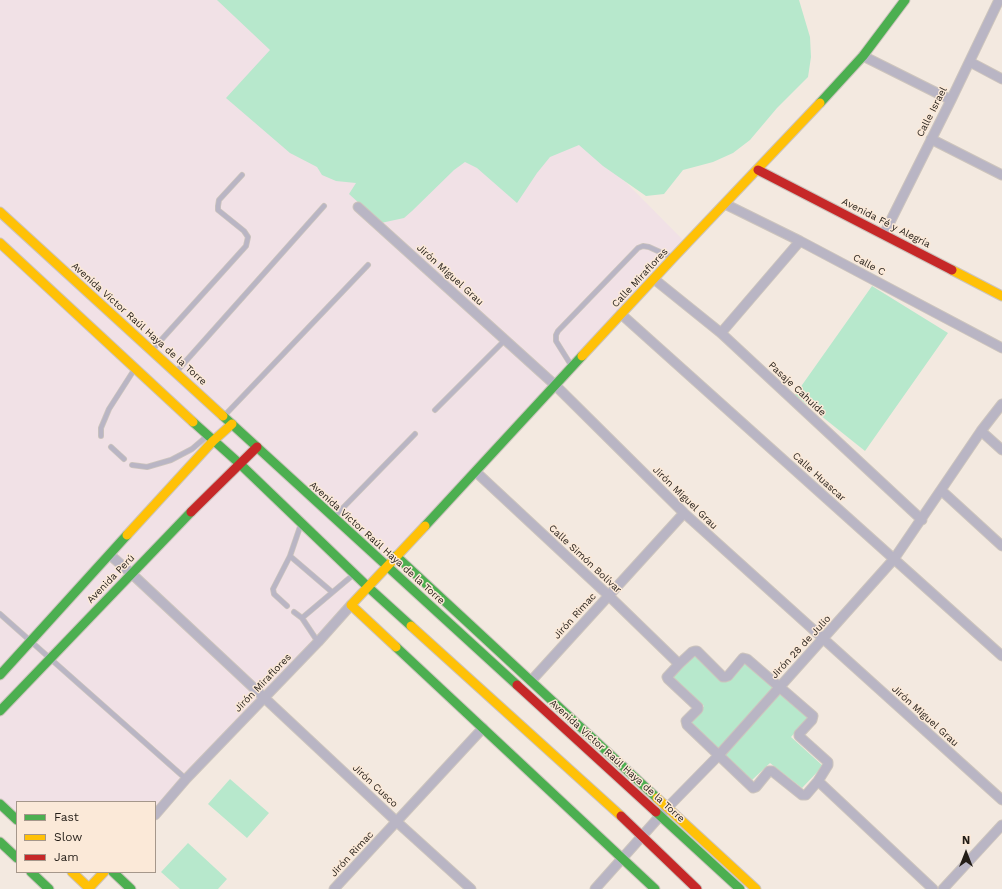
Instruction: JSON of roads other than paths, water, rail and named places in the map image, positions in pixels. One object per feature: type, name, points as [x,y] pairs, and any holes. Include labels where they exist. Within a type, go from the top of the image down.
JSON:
[{"type":"main road","name":"Calle Miraflores","points":[[386,566],[476,472],[673,258],[840,83],[864,56],[904,0]]},
{"type":"main road","name":"Avenida Fé y Alegría","points":[[758,170],[1002,296]]},
{"type":"main road","name":"Avenida Victor Raúl Haya de la Torre","points":[[0,212],[740,889]]},
{"type":"main road","points":[[0,243],[240,464],[368,587],[642,835],[697,889]]},
{"type":"main road","name":"Avenida Perú","points":[[0,675],[110,555],[210,438],[232,424]]},
{"type":"main road","name":"Avenida Perú","points":[[0,711],[211,491],[257,447]]},
{"type":"main road","points":[[396,556],[756,889]]},
{"type":"main road","name":"Jirón Miraflores","points":[[351,605],[386,566]]},
{"type":"main road","points":[[351,605],[655,889]]},
{"type":"main road","points":[[0,804],[16,819]]},
{"type":"main road","points":[[0,842],[16,857]]},
{"type":"main road","points":[[32,873],[49,889]]},
{"type":"main road","points":[[73,873],[89,889],[103,873]]},
{"type":"main road","points":[[113,873],[131,889]]},
{"type":"street","name":"Calle Israel","points":[[884,234],[1000,0]]},
{"type":"street","points":[[864,56],[951,100]]},
{"type":"street","points":[[970,62],[1002,79]]},
{"type":"street","points":[[931,139],[1002,175]]},
{"type":"street","name":"Calle C","points":[[725,204],[800,241],[1002,348]]},
{"type":"street","name":"Jirón Miguel Grau","points":[[358,206],[555,385],[684,513],[1002,800]]},
{"type":"street","points":[[721,333],[800,241]]},
{"type":"street","name":"Pasaje Cahuide","points":[[654,280],[721,333],[922,520]]},
{"type":"street","name":"Calle Huascar","points":[[621,314],[1002,656]]},
{"type":"street","name":"Jirón 28 de Julio","points":[[596,889],[642,835],[718,756],[894,560],[942,491],[981,431],[1002,404]]},
{"type":"street","points":[[981,431],[1002,450]]},
{"type":"street","name":"Calle Simón Bolívar","points":[[476,472],[679,664]]},
{"type":"street","points":[[942,491],[1002,546]]},
{"type":"street","name":"Jirón Rimac","points":[[531,681],[684,513]]},
{"type":"street","name":"Jirón Cusco","points":[[110,555],[397,822],[472,889]]},
{"type":"street","name":"Jirón Miraflores","points":[[156,814],[186,779],[318,642],[351,605]]},
{"type":"street","points":[[692,652],[697,652],[725,677],[728,676],[743,658],[748,658],[813,716],[812,720],[799,734],[799,736],[828,762],[828,765],[818,781],[804,796],[772,771],[769,771],[754,788],[718,756],[686,723],[698,707],[668,678],[668,674],[679,664],[692,652]]},
{"type":"street","name":"Jirón Rimac","points":[[334,889],[483,728]]},
{"type":"street","points":[[818,781],[932,889]]},
{"type":"street","points":[[943,889],[1002,825]]},
{"type":"lane","points":[[151,350],[246,246],[248,238],[244,231],[218,210],[219,200],[242,175]]},
{"type":"lane","points":[[176,372],[324,206]]},
{"type":"lane","points":[[572,366],[556,341],[558,331],[638,248],[649,246],[673,258]]},
{"type":"lane","points":[[224,416],[368,265]]},
{"type":"lane","points":[[435,410],[505,340]]},
{"type":"lane","points":[[101,436],[101,428],[109,409],[135,368]]},
{"type":"lane","points":[[334,517],[415,434]]},
{"type":"lane","points":[[132,465],[148,467],[171,460],[210,438]]},
{"type":"lane","points":[[111,448],[124,459]]},
{"type":"lane","points":[[287,606],[274,594],[273,589],[290,556],[301,523]]},
{"type":"lane","points":[[290,556],[332,592]]},
{"type":"lane","points":[[302,618],[355,574]]},
{"type":"lane","points":[[294,612],[302,618],[318,642]]},
{"type":"lane","points":[[0,614],[186,779]]}]
